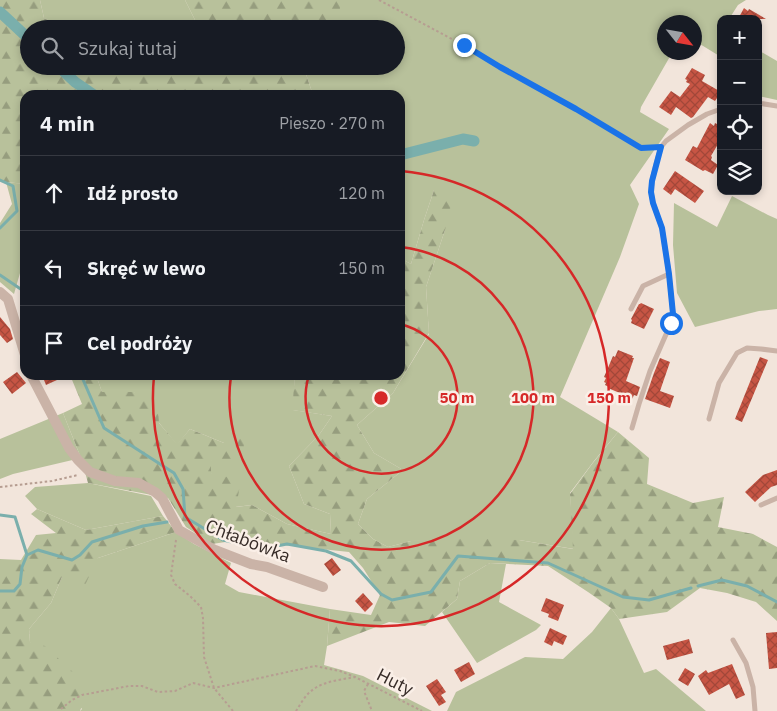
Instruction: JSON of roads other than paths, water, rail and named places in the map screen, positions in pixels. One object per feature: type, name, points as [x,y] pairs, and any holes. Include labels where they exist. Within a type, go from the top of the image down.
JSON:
[{"type":"street","points":[[0,292],[8,299],[20,339]]},
{"type":"street","name":"Chłabówka","points":[[34,380],[69,448],[90,472],[115,481],[139,484],[156,492],[162,498],[179,530],[215,550],[251,564],[267,567],[323,587]]},
{"type":"lane","points":[[540,89],[641,148],[661,147]]},
{"type":"lane","points":[[762,104],[777,106]]},
{"type":"lane","points":[[632,428],[650,371],[671,323],[673,314],[662,228],[651,192],[661,147],[688,124],[717,110]]},
{"type":"lane","points":[[631,309],[643,286],[669,274]]},
{"type":"lane","points":[[709,419],[719,383],[737,353],[747,348],[777,351]]},
{"type":"lane","points":[[761,505],[777,498]]},
{"type":"lane","points":[[733,640],[746,664],[753,687],[756,711]]},
{"type":"waterway","points":[[0,12],[20,31]]},
{"type":"waterway","points":[[68,75],[87,90]]},
{"type":"waterway","points":[[405,154],[463,139],[474,141]]},
{"type":"waterway","points":[[0,180],[13,186],[17,211],[0,228]]},
{"type":"waterway","points":[[0,275],[20,289]]},
{"type":"waterway","points":[[83,380],[104,428],[174,473],[183,489],[185,517],[223,540],[261,549],[287,544],[326,551],[351,561],[381,594],[392,600],[431,592],[458,556],[548,563],[623,597],[649,600],[691,588]]},
{"type":"waterway","points":[[0,515],[15,517],[27,555]]},
{"type":"waterway","points":[[0,591],[14,591],[20,584],[22,567],[27,555],[38,550],[72,560],[80,555],[92,542],[143,526],[167,522]]},
{"type":"waterway","points":[[698,586],[722,580],[747,586],[777,602]]}]
